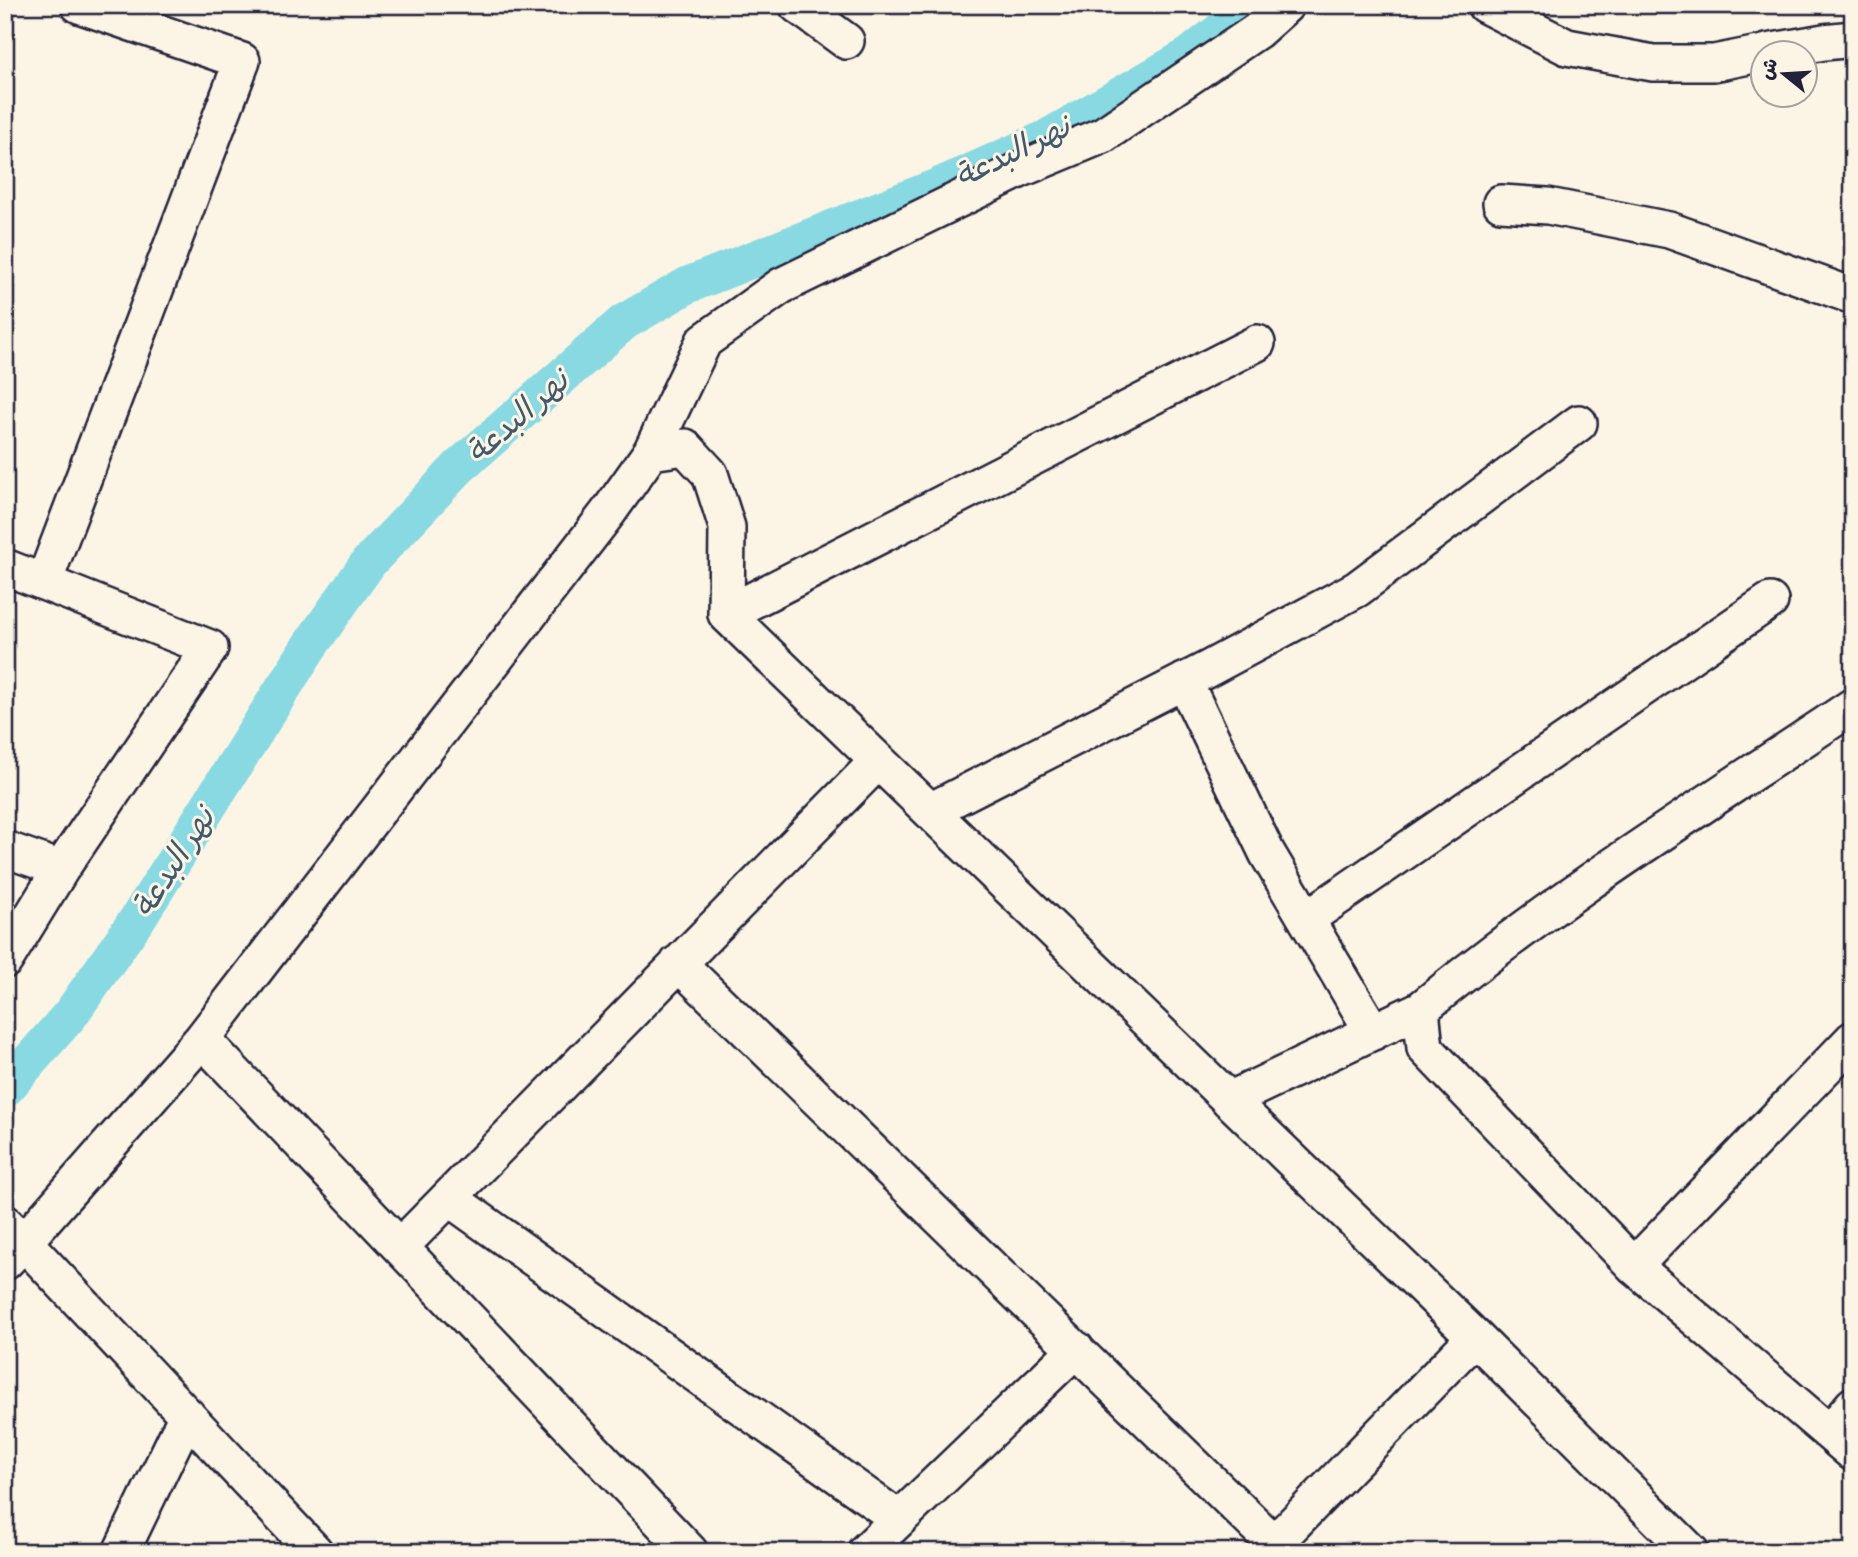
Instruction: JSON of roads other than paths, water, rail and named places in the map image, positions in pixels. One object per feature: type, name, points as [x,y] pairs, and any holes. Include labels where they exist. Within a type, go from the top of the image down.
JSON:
[{"type":"street","points":[[44,582],[242,61],[79,5]]},
{"type":"street","points":[[797,5],[846,41]]},
{"type":"street","points":[[315,1552],[187,1415],[12,1242],[202,1040],[610,509],[651,452],[704,341],[781,286],[1021,169],[1103,135],[1257,30],[1286,5]]},
{"type":"street","points":[[1485,5],[1567,47],[1640,60],[1714,63],[1750,56]]},
{"type":"street","points":[[1820,43],[1853,39]]},
{"type":"street","points":[[1501,203],[1548,206],[1669,230],[1853,296]]},
{"type":"street","points":[[726,614],[1257,343]]},
{"type":"street","points":[[930,811],[1357,589],[1579,423]]},
{"type":"street","points":[[651,452],[685,447],[710,474],[727,527],[726,614],[1475,1337],[1691,1552]]},
{"type":"street","points":[[5,567],[210,648],[61,869],[5,960]]},
{"type":"street","points":[[1306,919],[1770,601]]},
{"type":"street","points":[[1184,681],[1267,853],[1373,1032]]},
{"type":"street","points":[[1230,1100],[1421,1009],[1462,974],[1586,886],[1853,706]]},
{"type":"street","points":[[400,1247],[878,761]]},
{"type":"street","points":[[5,849],[61,869]]},
{"type":"street","points":[[678,963],[1076,1349],[1270,1548],[1475,1337]]},
{"type":"street","points":[[1421,1009],[1425,1048],[1634,1266],[1841,1442],[1853,1405]]},
{"type":"street","points":[[1634,1266],[1853,1039]]},
{"type":"street","points":[[202,1040],[690,1552]]},
{"type":"street","points":[[449,1198],[899,1519]]},
{"type":"street","points":[[865,1552],[1076,1349]]},
{"type":"street","points":[[121,1552],[187,1415]]},
{"type":"waterway","name":"نهر البدعة","points":[[5,1089],[70,1015],[138,918],[309,647],[369,562],[459,467],[624,322],[688,285],[937,187],[1045,139],[1190,55],[1253,5]]}]
